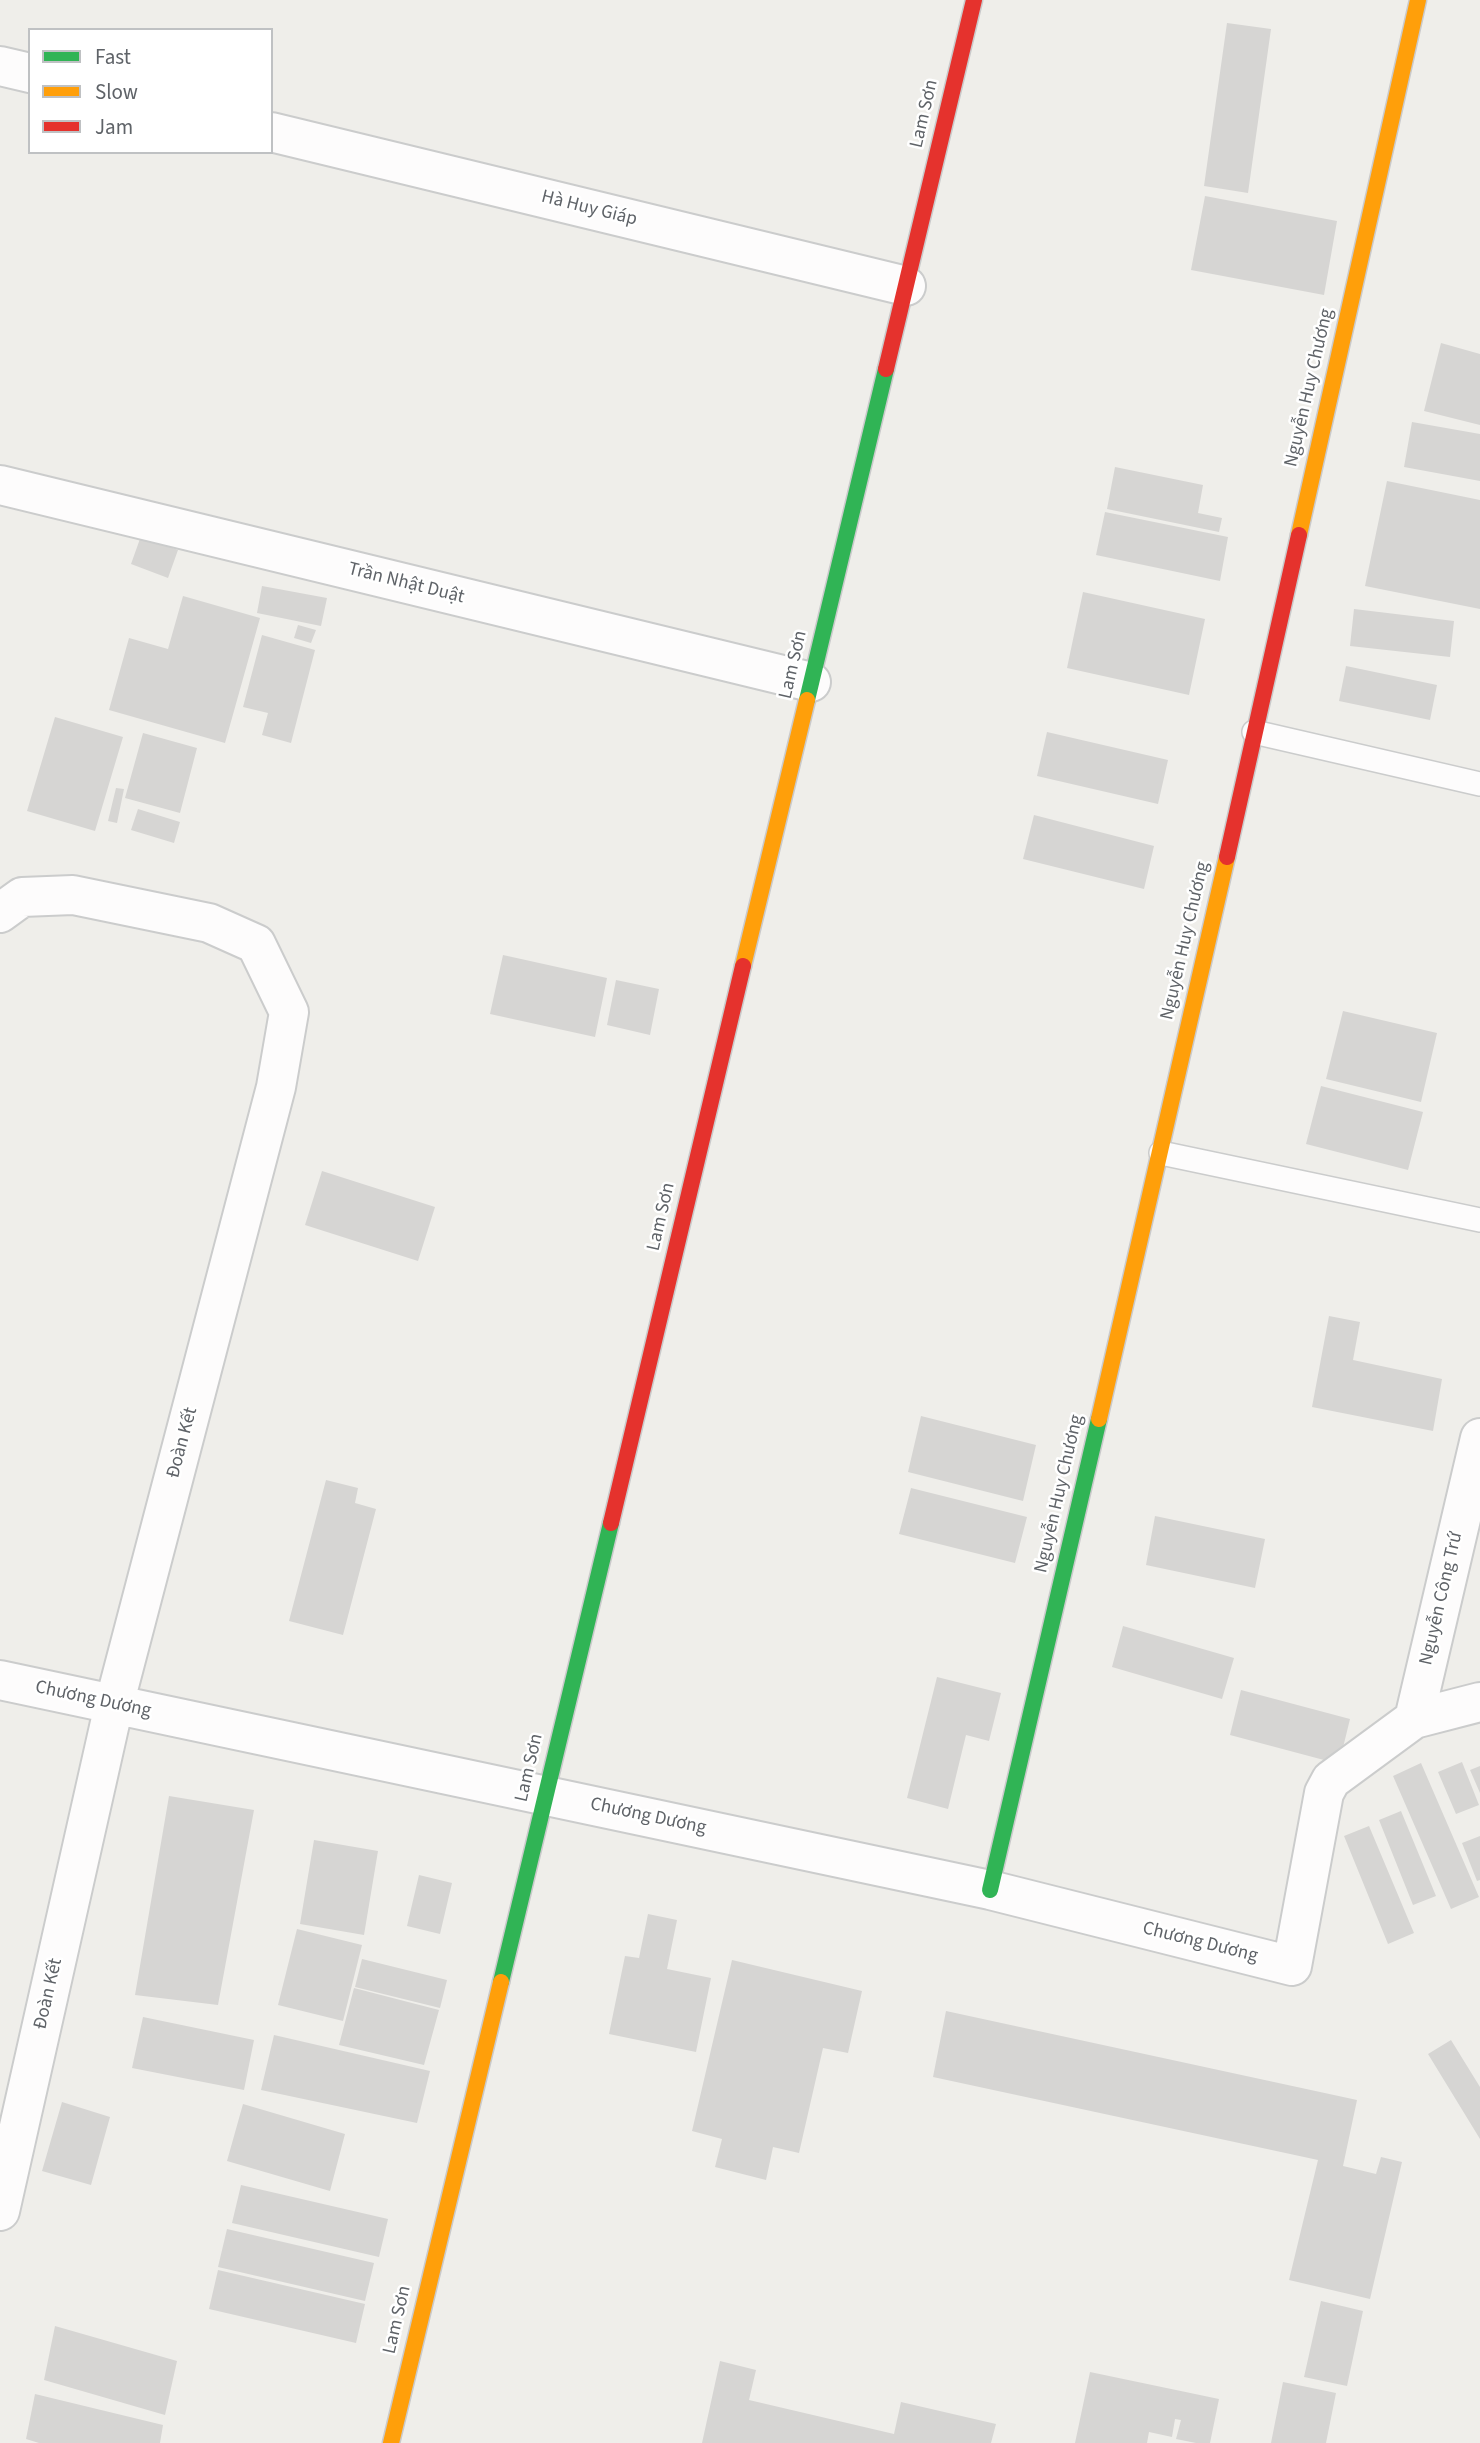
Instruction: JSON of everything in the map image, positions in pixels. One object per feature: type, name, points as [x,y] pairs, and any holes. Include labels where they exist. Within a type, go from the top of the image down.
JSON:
[{"type":"street","name":"Lam Sơn","points":[[391,2443],[974,0]]},
{"type":"street","name":"Nguyễn Huy Chương","points":[[990,1890],[1161,1153],[1418,0]]},
{"type":"street","points":[[0,66],[28,73]]},
{"type":"street","name":"Hà Huy Giáp","points":[[273,132],[906,286]]},
{"type":"street","name":"Trần Nhật Duật","points":[[0,485],[811,682]]},
{"type":"street","name":"Đoàn Kết","points":[[0,913],[22,898],[73,895],[209,923],[256,944],[289,1012],[276,1087],[114,1705],[0,2211]]},
{"type":"street","name":"Nguyễn Công Trứ","points":[[1414,1719],[1480,1438]]},
{"type":"street","name":"Chương Dương","points":[[0,1680],[990,1890],[1292,1966],[1324,1793],[1331,1780],[1414,1719]]},
{"type":"street","points":[[1414,1719],[1480,1702]]},
{"type":"lane","points":[[1254,732],[1480,784]]},
{"type":"lane","points":[[1161,1153],[1480,1220]]},
{"type":"building","points":[[1227,23],[1271,29],[1248,193],[1204,186]]},
{"type":"building","points":[[1205,196],[1337,221],[1324,295],[1191,270]]},
{"type":"building","points":[[1441,343],[1480,354],[1480,425],[1424,411]]},
{"type":"building","points":[[1412,422],[1480,434],[1480,481],[1404,467]]},
{"type":"building","points":[[1115,467],[1203,485],[1198,513],[1222,518],[1219,532],[1107,509]]},
{"type":"building","points":[[1387,481],[1480,500],[1480,609],[1365,586]]},
{"type":"building","points":[[1105,512],[1228,537],[1220,581],[1096,555]]},
{"type":"building","points":[[141,536],[178,550],[168,578],[131,564]]},
{"type":"building","points":[[262,586],[327,598],[321,626],[257,613]]},
{"type":"building","points":[[1083,592],[1205,619],[1189,695],[1067,668]]},
{"type":"building","points":[[183,596],[260,618],[225,743],[109,710],[129,638],[168,649]]},
{"type":"building","points":[[1354,609],[1454,621],[1450,657],[1350,646]]},
{"type":"building","points":[[298,625],[316,630],[311,643],[294,638]]},
{"type":"building","points":[[262,635],[315,650],[291,743],[262,735],[268,713],[243,707]]},
{"type":"building","points":[[1346,666],[1437,685],[1430,720],[1339,701]]},
{"type":"building","points":[[55,717],[123,737],[95,831],[27,811]]},
{"type":"building","points":[[1047,732],[1168,760],[1158,804],[1037,776]]},
{"type":"building","points":[[143,733],[197,748],[180,813],[125,798]]},
{"type":"building","points":[[116,788],[124,789],[117,823],[108,821]]},
{"type":"building","points":[[138,809],[180,822],[174,843],[131,830]]},
{"type":"building","points":[[1034,815],[1154,846],[1144,889],[1023,859]]},
{"type":"building","points":[[503,955],[607,978],[595,1037],[490,1014]]},
{"type":"building","points":[[616,980],[659,989],[650,1035],[607,1025]]},
{"type":"building","points":[[1343,1011],[1437,1033],[1421,1102],[1326,1079]]},
{"type":"building","points":[[1321,1086],[1423,1112],[1408,1170],[1306,1144]]},
{"type":"building","points":[[322,1171],[435,1207],[418,1261],[305,1225]]},
{"type":"building","points":[[1329,1316],[1360,1322],[1353,1360],[1442,1379],[1433,1431],[1312,1407]]},
{"type":"building","points":[[921,1416],[1036,1445],[1023,1501],[908,1472]]},
{"type":"building","points":[[326,1480],[358,1488],[355,1503],[376,1509],[343,1635],[289,1621]]},
{"type":"building","points":[[911,1488],[1027,1517],[1015,1563],[899,1534]]},
{"type":"building","points":[[1155,1516],[1265,1539],[1255,1588],[1146,1565]]},
{"type":"building","points":[[1123,1626],[1234,1658],[1222,1699],[1112,1667]]},
{"type":"building","points":[[937,1677],[1001,1693],[989,1741],[966,1735],[948,1809],[907,1798]]},
{"type":"building","points":[[1241,1690],[1350,1719],[1339,1764],[1230,1735]]},
{"type":"building","points":[[1462,1762],[1479,1805],[1456,1814],[1438,1772]]},
{"type":"building","points":[[1421,1763],[1479,1897],[1451,1909],[1393,1776]]},
{"type":"building","points":[[1480,1766],[1480,1793],[1470,1770]]},
{"type":"building","points":[[169,1796],[254,1810],[218,2005],[135,1995]]},
{"type":"building","points":[[1401,1811],[1436,1896],[1413,1905],[1379,1820]]},
{"type":"building","points":[[1369,1826],[1414,1933],[1388,1944],[1344,1836]]},
{"type":"building","points":[[1480,1836],[1480,1880],[1477,1881],[1462,1843]]},
{"type":"building","points":[[314,1840],[378,1851],[364,1935],[300,1924]]},
{"type":"building","points":[[419,1875],[452,1883],[440,1934],[407,1926]]},
{"type":"building","points":[[648,1914],[677,1920],[667,1969],[711,1978],[696,2052],[609,2034],[625,1956],[639,1958]]},
{"type":"building","points":[[297,1929],[362,1945],[343,2021],[278,2005]]},
{"type":"building","points":[[362,1959],[447,1980],[440,2008],[355,1987]]},
{"type":"building","points":[[732,1960],[862,1991],[848,2053],[823,2048],[799,2153],[773,2147],[766,2180],[715,2167],[722,2139],[692,2131]]},
{"type":"building","points":[[354,1988],[439,2010],[424,2065],[339,2045]]},
{"type":"building","points":[[946,2011],[1357,2100],[1343,2166],[1376,2174],[1381,2157],[1402,2162],[1370,2299],[1289,2280],[1318,2160],[933,2077]]},
{"type":"building","points":[[143,2017],[254,2040],[244,2090],[132,2068]]},
{"type":"building","points":[[274,2035],[430,2071],[417,2123],[261,2090]]},
{"type":"building","points":[[1451,2040],[1480,2087],[1480,2139],[1428,2054]]},
{"type":"building","points":[[62,2102],[110,2117],[91,2185],[42,2171]]},
{"type":"building","points":[[243,2104],[345,2134],[330,2191],[227,2161]]},
{"type":"building","points":[[241,2185],[388,2219],[379,2257],[232,2223]]},
{"type":"building","points":[[227,2229],[374,2263],[365,2301],[218,2267]]},
{"type":"building","points":[[218,2270],[365,2304],[356,2343],[209,2309]]},
{"type":"building","points":[[1321,2301],[1363,2311],[1347,2386],[1304,2377]]},
{"type":"building","points":[[55,2326],[177,2361],[165,2415],[44,2380]]},
{"type":"building","points":[[720,2361],[756,2370],[749,2400],[894,2434],[901,2402],[996,2424],[991,2443],[702,2443]]},
{"type":"building","points":[[1090,2372],[1219,2399],[1210,2443],[1176,2439],[1181,2420],[1175,2419],[1172,2437],[1149,2432],[1147,2443],[1075,2443]]},
{"type":"building","points":[[1283,2382],[1336,2393],[1326,2443],[1271,2443]]},
{"type":"building","points":[[35,2394],[163,2425],[160,2443],[39,2443],[26,2439]]},
{"type":"traffic: fast","points":[[807,700],[886,369]]},
{"type":"traffic: fast","points":[[990,1890],[1099,1419]]},
{"type":"traffic: fast","points":[[501,1982],[611,1523]]},
{"type":"traffic: slow","points":[[1299,535],[1418,0]]},
{"type":"traffic: slow","points":[[743,966],[807,700]]},
{"type":"traffic: slow","points":[[1099,1419],[1227,857]]},
{"type":"traffic: slow","points":[[391,2443],[501,1982]]},
{"type":"traffic: jam","points":[[886,369],[974,0]]},
{"type":"traffic: jam","points":[[1227,857],[1299,535]]},
{"type":"traffic: jam","points":[[611,1523],[743,966]]}]
